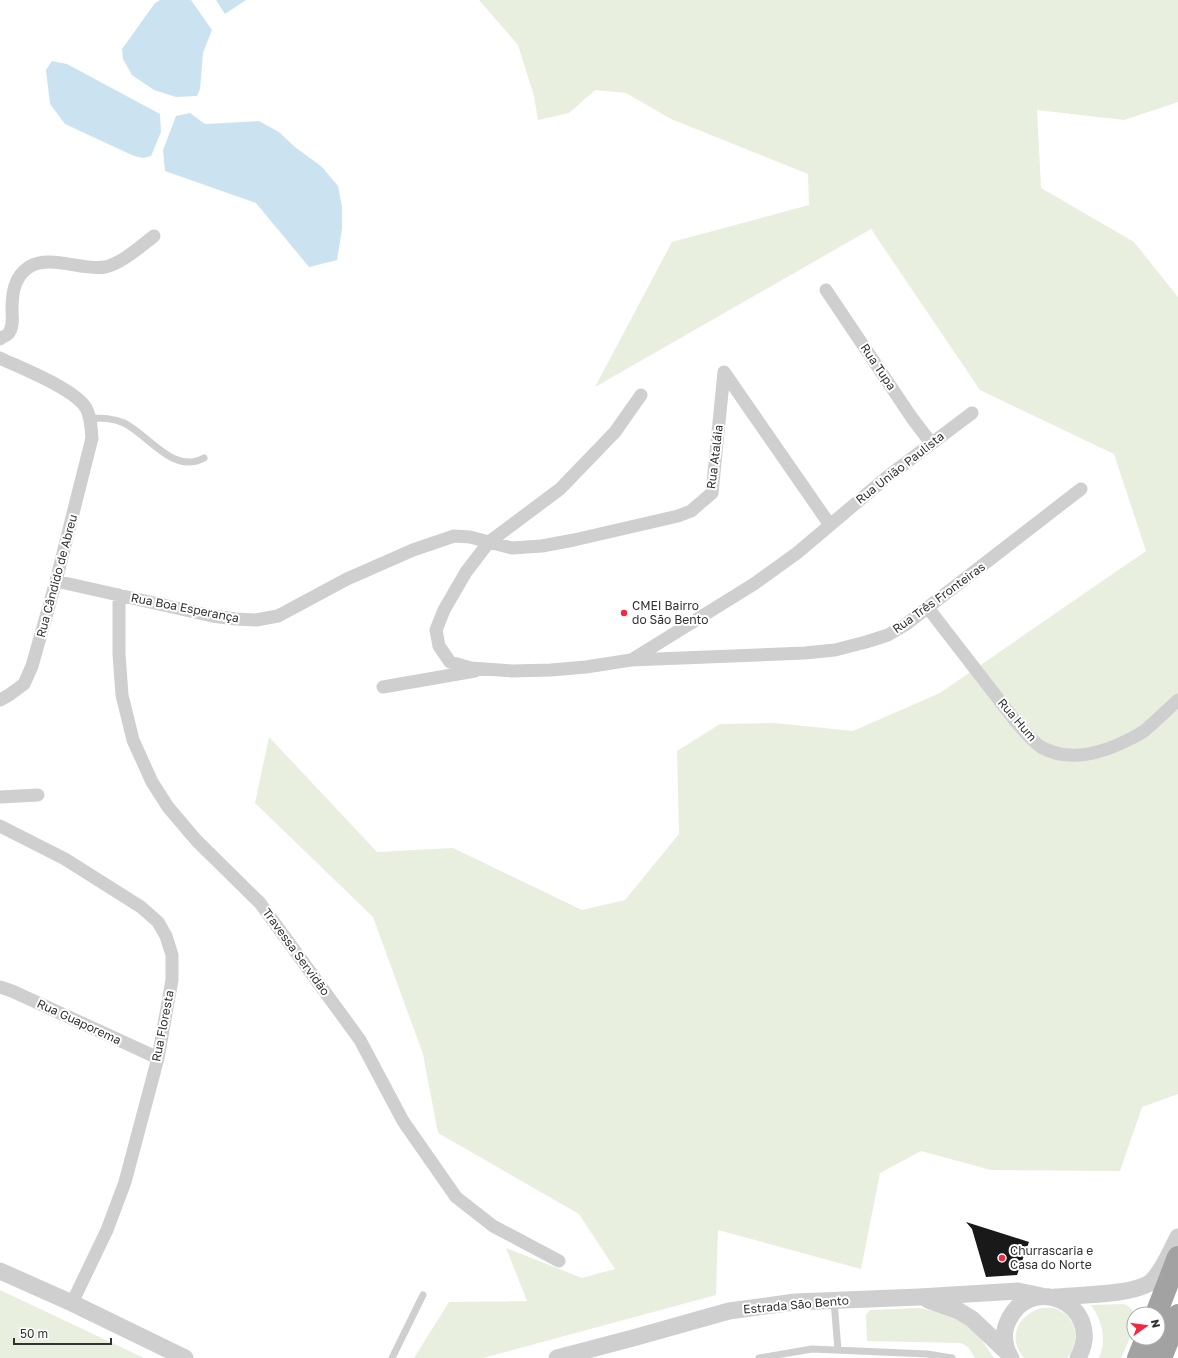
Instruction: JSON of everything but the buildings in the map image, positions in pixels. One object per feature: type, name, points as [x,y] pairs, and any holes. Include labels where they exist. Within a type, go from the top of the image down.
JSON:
[{"type":"highway","points":[[1159,1306],[1178,1257]]},
{"type":"highway","points":[[1161,1358],[1178,1315]]},
{"type":"highway","points":[[1138,1358],[1143,1346]]},
{"type":"highway","points":[[1173,1358],[1178,1350]]},
{"type":"street","points":[[0,339],[8,334],[12,325],[12,295],[15,281],[30,267],[41,262],[54,262],[96,268],[107,267],[128,256],[154,236]]},
{"type":"street","name":"Rua Tupa","points":[[826,290],[912,418],[931,443]]},
{"type":"street","points":[[0,358],[61,387],[75,396],[85,407],[90,418]]},
{"type":"street","name":"Rua Ataláia","points":[[489,542],[512,548],[542,546],[678,516],[691,511],[712,493],[724,372],[830,524]]},
{"type":"street","name":"Rua Três Fronteiras","points":[[641,395],[615,432],[560,488],[489,542],[466,572],[444,610],[436,630],[439,646],[450,662],[471,668],[512,671],[551,670],[586,667],[631,660],[805,653],[835,650],[866,642],[888,635],[905,625],[1081,489]]},
{"type":"street","name":"Rua União Paulista","points":[[830,524],[887,477],[972,413]]},
{"type":"street","name":"Rua Cândido de Abreu","points":[[0,700],[10,695],[24,684],[32,666],[56,581],[92,438],[90,418]]},
{"type":"street","name":"Rua Três Fronteiras","points":[[631,660],[754,584],[830,524]]},
{"type":"street","name":"Rua Boa Esperança","points":[[56,581],[212,616],[256,620],[278,616],[347,579],[413,550],[454,536],[470,537],[489,542]]},
{"type":"street","name":"Travessa Servidão","points":[[119,595],[119,654],[122,695],[133,740],[152,782],[168,807],[196,840],[260,903],[360,1040],[403,1121],[456,1197],[493,1226],[559,1261]]},
{"type":"street","name":"Rua Hum","points":[[928,608],[1017,723],[1041,747],[1068,755],[1090,755],[1114,747],[1143,732],[1178,700]]},
{"type":"street","points":[[382,687],[487,669]]},
{"type":"street","points":[[0,797],[38,795]]},
{"type":"street","name":"Rua Floresta","points":[[0,826],[65,859],[141,907],[158,922],[166,936],[172,955],[172,980],[158,1058],[125,1182],[107,1230],[72,1304]]},
{"type":"street","name":"Rua Guaporema","points":[[0,987],[20,994],[158,1058]]},
{"type":"street","points":[[1010,1356],[1005,1342],[1005,1329],[1010,1316],[1018,1306],[1029,1299],[1122,1292],[1139,1287],[1150,1282],[1160,1270],[1178,1237]]},
{"type":"street","points":[[0,1271],[185,1358]]},
{"type":"street","name":"Estrada São Bento","points":[[557,1358],[729,1311],[795,1302],[1018,1291],[1048,1297]]},
{"type":"street","points":[[919,1297],[959,1311],[972,1318],[1010,1356]]},
{"type":"street","points":[[1048,1297],[1066,1303],[1076,1312],[1082,1323],[1085,1336],[1083,1350],[1078,1358]]},
{"type":"lane","points":[[90,418],[110,418],[125,424],[153,445],[181,462],[194,462],[204,458]]},
{"type":"lane","points":[[392,1358],[423,1295]]},
{"type":"lane","points":[[834,1301],[838,1350]]},
{"type":"lane","points":[[759,1358],[812,1349],[927,1354],[950,1358]]},
{"type":"green space","points":[[479,0],[1178,0],[1178,102],[1124,120],[1037,110],[1041,188],[1134,242],[1178,297],[1178,1094],[1142,1107],[1120,1171],[991,1170],[921,1151],[880,1173],[861,1269],[718,1230],[716,1295],[483,1358],[414,1358],[449,1302],[527,1301],[506,1248],[582,1278],[615,1269],[579,1214],[438,1133],[423,1054],[373,917],[255,803],[269,737],[377,852],[453,848],[582,910],[625,900],[679,834],[677,751],[720,724],[775,723],[853,731],[940,693],[1146,551],[1114,454],[980,390],[871,229],[595,387],[672,242],[809,205],[808,174],[671,119],[626,93],[595,90],[569,113],[538,120],[534,96],[518,45]]},
{"type":"green space","points":[[0,1290],[144,1358],[0,1358]]},
{"type":"green space","points":[[1123,1304],[1128,1306],[1126,1306],[1126,1346],[1121,1358],[1099,1358],[1103,1344],[1102,1330],[1098,1317],[1091,1305]]},
{"type":"green space","points":[[918,1308],[932,1310],[959,1319],[971,1328],[994,1358],[975,1358],[968,1347],[961,1343],[867,1341],[866,1315],[870,1310]]},
{"type":"green space","points":[[1041,1308],[1052,1308],[1059,1310],[1070,1319],[1075,1332],[1075,1339],[1074,1345],[1067,1358],[1024,1358],[1019,1350],[1016,1343],[1017,1328],[1026,1316]]},
{"type":"water","points":[[160,0],[191,0],[212,30],[203,53],[200,89],[197,96],[176,97],[154,90],[132,75],[123,59],[122,49],[155,3]]},
{"type":"water","points":[[216,0],[246,0],[225,14]]},
{"type":"water","points":[[52,61],[67,64],[160,114],[161,132],[151,156],[143,158],[134,156],[65,124],[50,104],[46,70]]},
{"type":"water","points":[[190,113],[205,124],[259,121],[279,132],[295,147],[322,167],[338,186],[342,207],[342,229],[337,260],[309,267],[256,203],[165,171],[163,150],[176,116]]},
{"type":"place","name":"CMEI Bairro do São Bento","points":[[624,613]]},
{"type":"place","name":"Churrascaria e Casa do Norte","points":[[1002,1258]]}]
